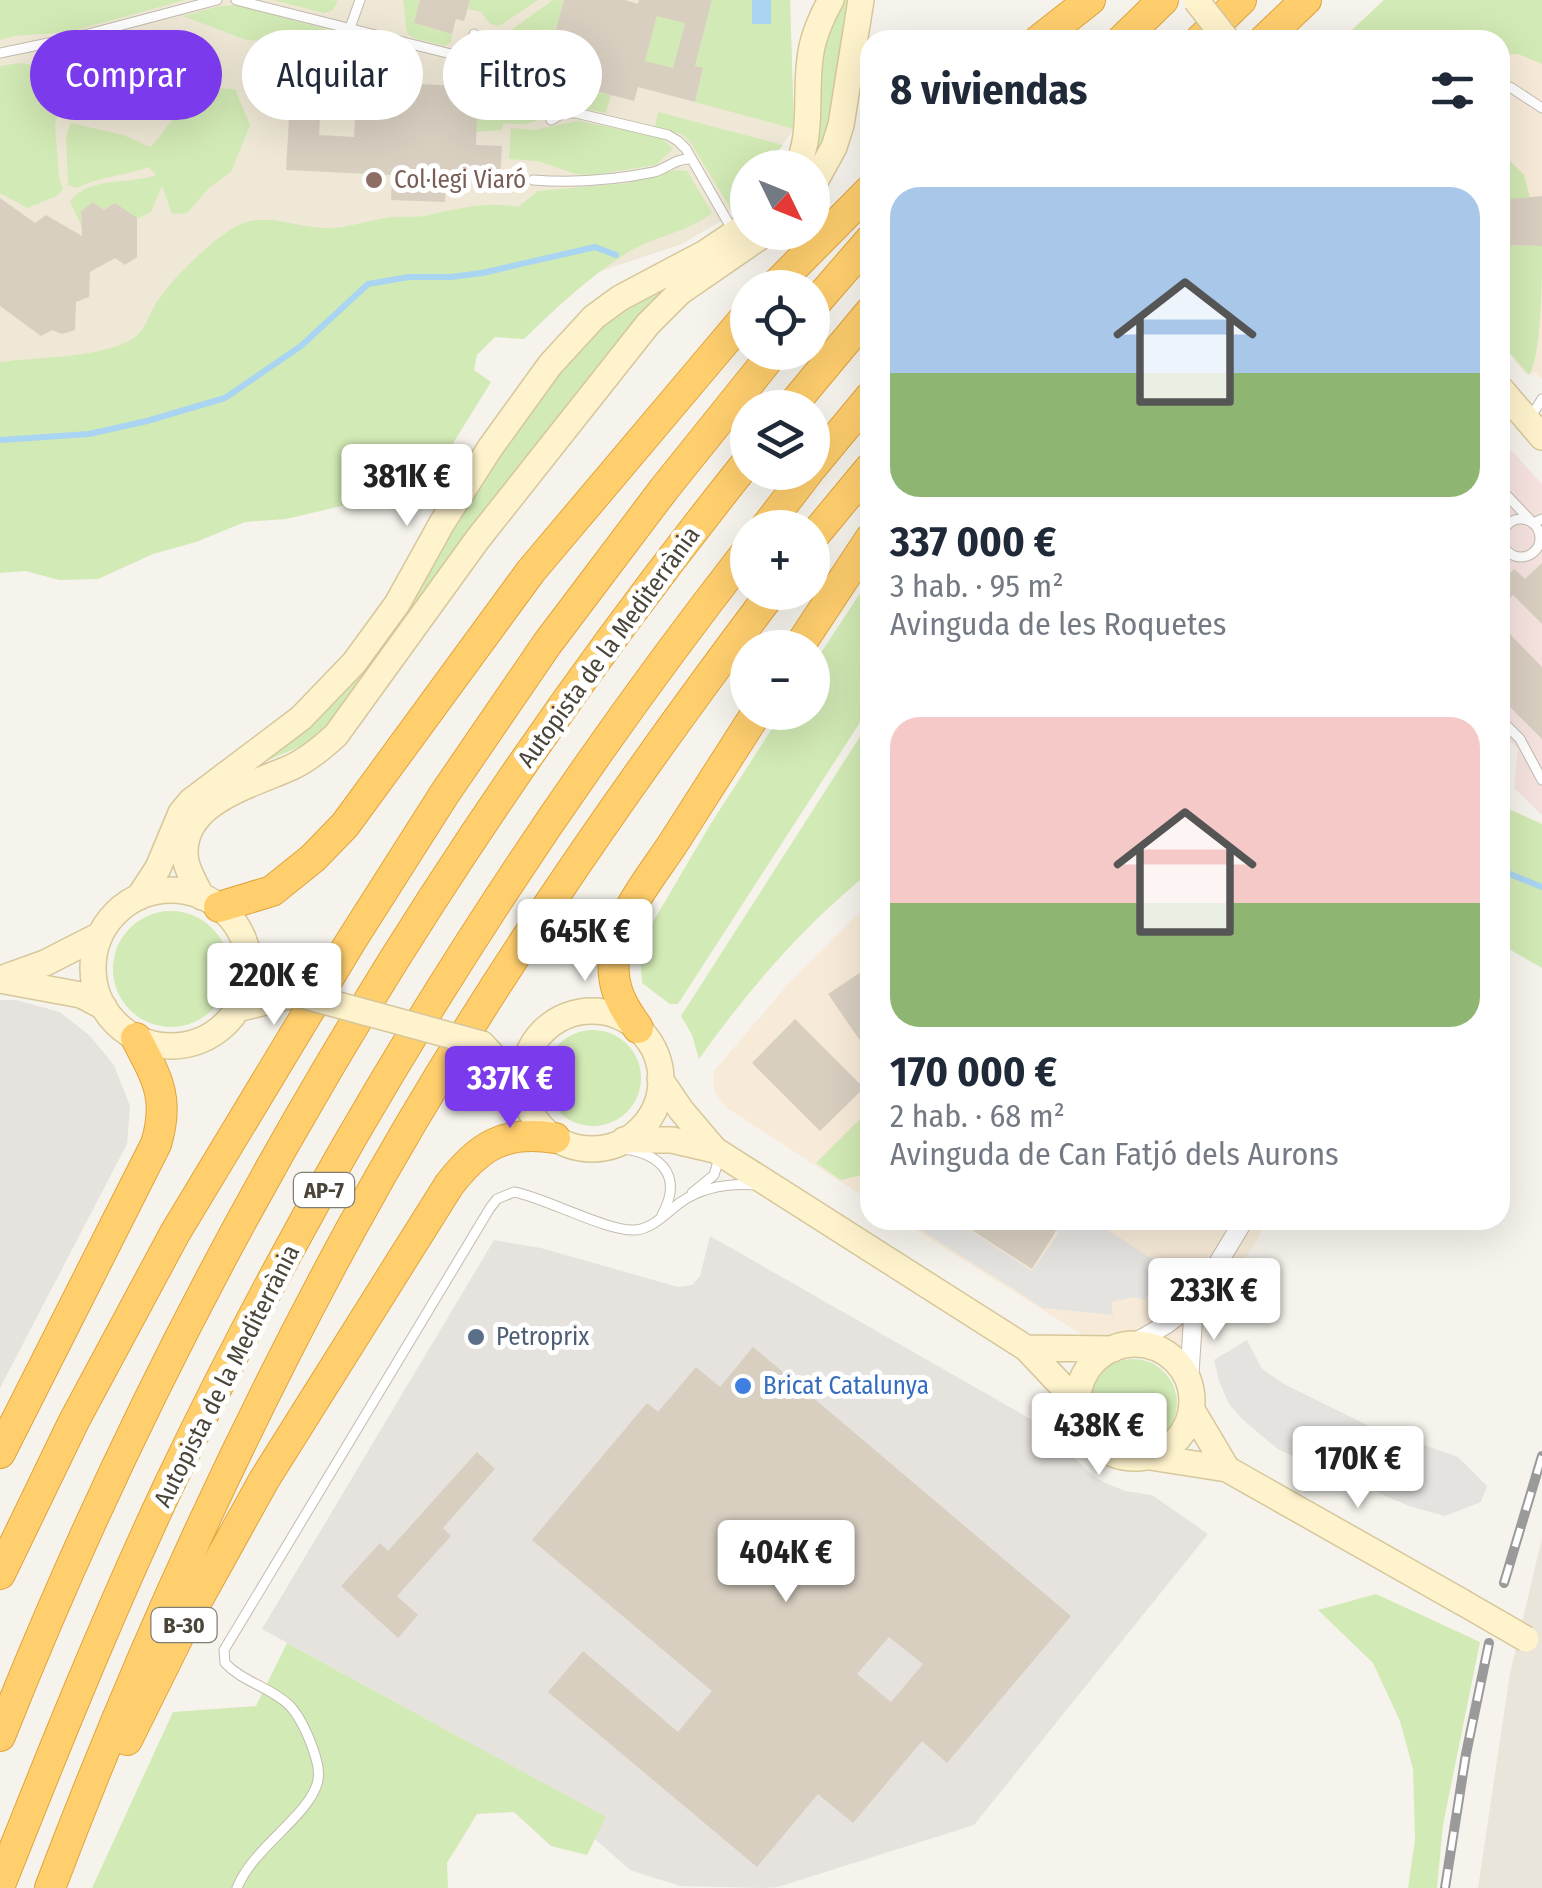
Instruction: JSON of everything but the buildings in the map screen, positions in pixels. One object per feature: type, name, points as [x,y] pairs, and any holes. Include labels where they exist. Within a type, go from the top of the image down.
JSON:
[{"type":"highway","points":[[1052,30],[1092,0]]},
{"type":"highway","points":[[1065,30],[1092,0]]},
{"type":"highway","points":[[1132,30],[1164,0]]},
{"type":"highway","points":[[1210,30],[1241,0]]},
{"type":"highway","points":[[1274,30],[1306,0]]},
{"type":"highway","points":[[791,270],[860,200]]},
{"type":"highway","points":[[830,286],[860,252]]},
{"type":"highway","points":[[805,390],[860,324]]},
{"type":"highway","points":[[211,902],[272,891],[292,878],[345,825],[531,571],[730,335]]},
{"type":"highway","points":[[0,1574],[74,1420],[175,1233],[351,941],[445,793],[547,644],[760,370]]},
{"type":"highway","points":[[830,446],[860,409]]},
{"type":"highway","points":[[830,516],[860,480]]},
{"type":"highway","name":"Autopista de la Mediterrània","points":[[0,1736],[90,1529],[165,1371],[338,1052],[442,884],[541,737],[632,610],[730,484]]},
{"type":"highway","points":[[779,510],[794,490]]},
{"type":"highway","points":[[810,630],[860,555]]},
{"type":"highway","name":"Autopista de la Mediterrània","points":[[0,1885],[90,1661],[170,1485],[279,1270],[448,976],[556,810],[730,574]]},
{"type":"highway","name":"B-30","points":[[50,1888],[109,1732],[200,1527],[258,1406],[353,1226],[453,1057],[601,829],[759,610]]},
{"type":"highway","points":[[638,1028],[620,1004],[616,989],[614,954],[619,936],[641,893],[745,730]]},
{"type":"highway","points":[[0,1453],[156,1144],[164,1110],[161,1094],[158,1079],[136,1038]]},
{"type":"highway","name":"B-30","points":[[58,1888],[141,1710],[228,1543],[449,1186],[476,1153],[494,1144],[528,1134],[555,1138]]},
{"type":"street","points":[[803,150],[810,58],[821,17],[831,0]]},
{"type":"street","points":[[830,154],[841,125],[861,0]]},
{"type":"street","points":[[1196,0],[1219,30]]},
{"type":"street","points":[[139,898],[158,868],[173,828],[191,801],[301,718],[362,652],[397,604],[442,522],[490,448],[568,345],[607,307],[730,235]]},
{"type":"street","points":[[0,979],[81,995],[104,1008],[136,1038],[163,1046],[192,1043],[218,1030],[237,1009],[247,982],[247,954],[238,928],[211,902],[186,863],[187,837],[195,822],[220,799],[307,759],[336,735],[477,540],[635,339],[680,292],[741,250]]},
{"type":"street","points":[[1510,400],[1534,429]]},
{"type":"street","points":[[104,1008],[93,968],[100,935],[119,910],[139,898],[168,890],[211,902]]},
{"type":"street","points":[[0,979],[45,963],[100,935]]},
{"type":"street","points":[[247,954],[274,980],[298,994],[482,1044],[515,1043],[539,1036],[565,1016],[590,1011],[616,1015],[638,1028],[656,1054],[660,1079],[657,1102],[649,1117],[612,1144]]},
{"type":"street","points":[[237,1009],[298,994]]},
{"type":"street","points":[[523,1088],[527,1056],[539,1036]]},
{"type":"street","points":[[482,1044],[523,1088],[535,1119],[555,1138],[577,1147],[672,1140],[718,1152]]},
{"type":"street","points":[[660,1079],[718,1152],[1026,1348],[1079,1410]]},
{"type":"street","points":[[1238,1230],[1194,1302],[1167,1324],[1100,1357],[1085,1375],[1079,1392],[1079,1410],[1086,1430],[1102,1448],[1125,1458],[1150,1456],[1227,1469],[1534,1643]]},
{"type":"street","points":[[1194,1302],[1189,1382],[1192,1410],[1227,1469]]},
{"type":"street","points":[[1026,1348],[1151,1346],[1167,1353],[1189,1382]]},
{"type":"street","points":[[1150,1456],[1179,1438],[1192,1410]]},
{"type":"lane","points":[[0,53],[217,0]]},
{"type":"lane","points":[[240,0],[443,52]]},
{"type":"lane","points":[[350,28],[360,0]]},
{"type":"lane","points":[[1510,87],[1542,108]]},
{"type":"lane","points":[[602,119],[668,135],[686,148],[730,214]]},
{"type":"lane","points":[[533,180],[568,183],[653,172],[682,158],[691,159]]},
{"type":"lane","points":[[1534,429],[1542,399]]},
{"type":"lane","points":[[1510,497],[1538,521],[1541,539],[1528,556],[1510,554]]},
{"type":"lane","points":[[1510,522],[1521,518],[1538,521]]},
{"type":"lane","points":[[1510,729],[1520,739],[1542,780]]},
{"type":"lane","points":[[612,1144],[638,1149],[666,1173],[670,1194],[660,1218]]},
{"type":"lane","points":[[237,1888],[243,1873],[307,1800],[317,1784],[318,1764],[292,1707],[236,1674],[224,1663],[224,1650],[490,1208],[498,1199],[514,1192],[628,1230],[646,1228],[714,1175],[718,1152]]},
{"type":"lane","points":[[686,1198],[715,1186],[772,1186]]},
{"type":"shaded area","name":"Col·legi Viaró","points":[[0,0],[790,0],[794,129],[779,150],[730,150],[730,211],[682,244],[604,270],[203,361],[0,376]]},
{"type":"shaded area","points":[[1384,0],[1542,0],[1542,379],[1535,372],[1529,375],[1523,371],[1510,355],[1510,30],[1352,30]]},
{"type":"shaded area","points":[[1510,449],[1542,484],[1542,815],[1514,788],[1518,749],[1510,741]]},
{"type":"shaded area","points":[[860,912],[860,1194],[727,1108],[715,1093],[714,1071],[790,982]]},
{"type":"shaded area","points":[[0,1000],[16,1000],[60,1012],[90,1036],[114,1065],[130,1106],[127,1144],[0,1388]]},
{"type":"shaded area","points":[[916,1230],[1263,1230],[1214,1308],[1197,1359],[1163,1338],[1092,1341]]},
{"type":"shaded area","points":[[921,1230],[969,1230],[1032,1271],[1059,1233],[1055,1230],[1108,1230],[1167,1269],[1145,1300],[1134,1297],[1111,1302],[1113,1315],[1043,1308]]},
{"type":"shaded area","points":[[710,1236],[1041,1425],[1103,1482],[1125,1491],[1152,1495],[1208,1534],[974,1825],[778,1887],[680,1886],[630,1870],[595,1839],[605,1817],[262,1629],[494,1240],[541,1248],[678,1287],[692,1285],[700,1276]]},
{"type":"shaded area","points":[[1247,1340],[1262,1369],[1284,1384],[1369,1426],[1458,1457],[1487,1486],[1481,1502],[1445,1516],[1409,1506],[1279,1450],[1242,1419],[1229,1404],[1219,1381],[1214,1360]]},
{"type":"shaded area","points":[[1542,1538],[1542,1888],[1478,1888],[1510,1673]]},
{"type":"green space","points":[[0,0],[185,0],[76,30],[30,30],[30,35],[0,40]]},
{"type":"green space","points":[[273,0],[338,0],[333,10],[324,13]]},
{"type":"green space","points":[[403,0],[420,0],[414,23],[443,31],[443,45],[423,40],[423,30],[407,30]]},
{"type":"green space","points":[[470,0],[538,0],[499,26],[490,24],[481,12],[468,9]]},
{"type":"green space","points":[[553,0],[564,0],[556,30],[511,30]]},
{"type":"green space","points":[[691,0],[673,68],[639,81],[657,16]]},
{"type":"green space","points":[[712,0],[790,0],[794,129],[695,102],[703,69],[695,66]]},
{"type":"green space","points":[[843,0],[851,0],[829,128],[820,150],[813,150],[820,53]]},
{"type":"green space","points":[[1384,0],[1542,0],[1542,64],[1510,54],[1510,30],[1352,30]]},
{"type":"green space","points":[[237,5],[326,30],[242,30],[242,38],[183,16]]},
{"type":"green space","points":[[30,64],[30,120],[56,120],[63,189],[57,196],[27,208],[0,193],[0,66]]},
{"type":"green space","points":[[222,88],[235,89],[242,106],[242,120],[248,120],[250,125],[231,172],[209,188],[187,213],[172,214],[162,186],[151,212],[137,219],[115,203],[104,210],[93,202],[81,211],[82,227],[70,201],[78,193],[99,184],[156,175],[149,167],[77,188],[68,185],[66,136],[71,123],[123,135],[151,147],[172,120],[222,120]]},
{"type":"green space","points":[[602,93],[611,95],[606,113],[602,112]]},
{"type":"green space","points":[[658,112],[783,145],[779,150],[730,150],[730,208],[691,143],[682,134],[655,127]]},
{"type":"green space","points":[[477,120],[537,120],[504,123],[501,130],[476,132]]},
{"type":"green space","points":[[578,121],[661,137],[673,149],[656,165],[592,175],[576,174],[538,161],[509,159],[511,128],[535,130]]},
{"type":"green space","points":[[1510,161],[1524,175],[1530,198],[1510,199]]},
{"type":"green space","points":[[675,170],[687,171],[712,213],[613,262],[524,339],[495,337],[477,355],[474,370],[491,382],[452,445],[415,485],[397,493],[286,519],[245,522],[153,554],[98,579],[59,580],[26,571],[0,573],[0,362],[98,351],[133,339],[184,269],[208,246],[241,224],[264,220],[331,228],[473,206],[518,207],[538,191],[628,183]]},
{"type":"green space","points":[[1510,245],[1542,246],[1539,333],[1529,375],[1510,353]]},
{"type":"green space","points":[[684,276],[330,724],[306,744],[262,763],[304,728],[455,520],[530,407],[604,318]]},
{"type":"green space","points":[[860,593],[860,722],[678,1004],[670,1004],[642,983],[640,952],[647,932],[771,730],[830,730],[830,639]]},
{"type":"green space","points":[[860,737],[860,881],[778,960],[699,1059],[681,1016]]},
{"type":"green space","points":[[1510,810],[1542,824],[1542,968],[1510,950]]},
{"type":"green space","points":[[171,911],[193,916],[212,928],[224,947],[229,969],[224,991],[212,1010],[193,1022],[171,1027],[149,1022],[130,1010],[118,991],[113,969],[118,947],[130,928],[149,916]]},
{"type":"green space","points":[[593,1030],[612,1033],[627,1044],[638,1059],[638,1097],[627,1112],[612,1123],[593,1126],[574,1123],[559,1112],[548,1097],[545,1078],[548,1059],[559,1044],[574,1033]]},
{"type":"green space","points":[[860,1119],[860,1175],[841,1180],[816,1163]]},
{"type":"green space","points":[[1133,1359],[1150,1362],[1164,1372],[1174,1386],[1174,1420],[1164,1434],[1150,1444],[1133,1447],[1116,1444],[1102,1434],[1092,1420],[1089,1403],[1092,1386],[1102,1372],[1116,1362]]},
{"type":"green space","points":[[1376,1594],[1480,1642],[1443,1825],[1437,1888],[1408,1888],[1415,1840],[1413,1769],[1400,1721],[1373,1663],[1318,1610]]},
{"type":"green space","points":[[287,1643],[606,1817],[587,1855],[551,1846],[514,1812],[477,1814],[447,1863],[448,1888],[92,1888],[173,1712],[256,1706]]},
{"type":"water","points":[[752,0],[771,0],[771,24],[752,24]]},
{"type":"waterway","points":[[0,440],[89,434],[225,398],[301,346],[368,284],[409,277],[482,273],[595,247],[616,255]]},
{"type":"waterway","points":[[1510,874],[1542,887]]},
{"type":"railway","points":[[1504,1583],[1542,1456]]},
{"type":"railway","points":[[1445,1888],[1466,1754],[1489,1643]]},
{"type":"place","name":"Col·legi Viaró","points":[[374,180]]},
{"type":"place","name":"Petroprix","points":[[476,1337]]},
{"type":"place","name":"Bricat Catalunya","points":[[743,1386]]}]
